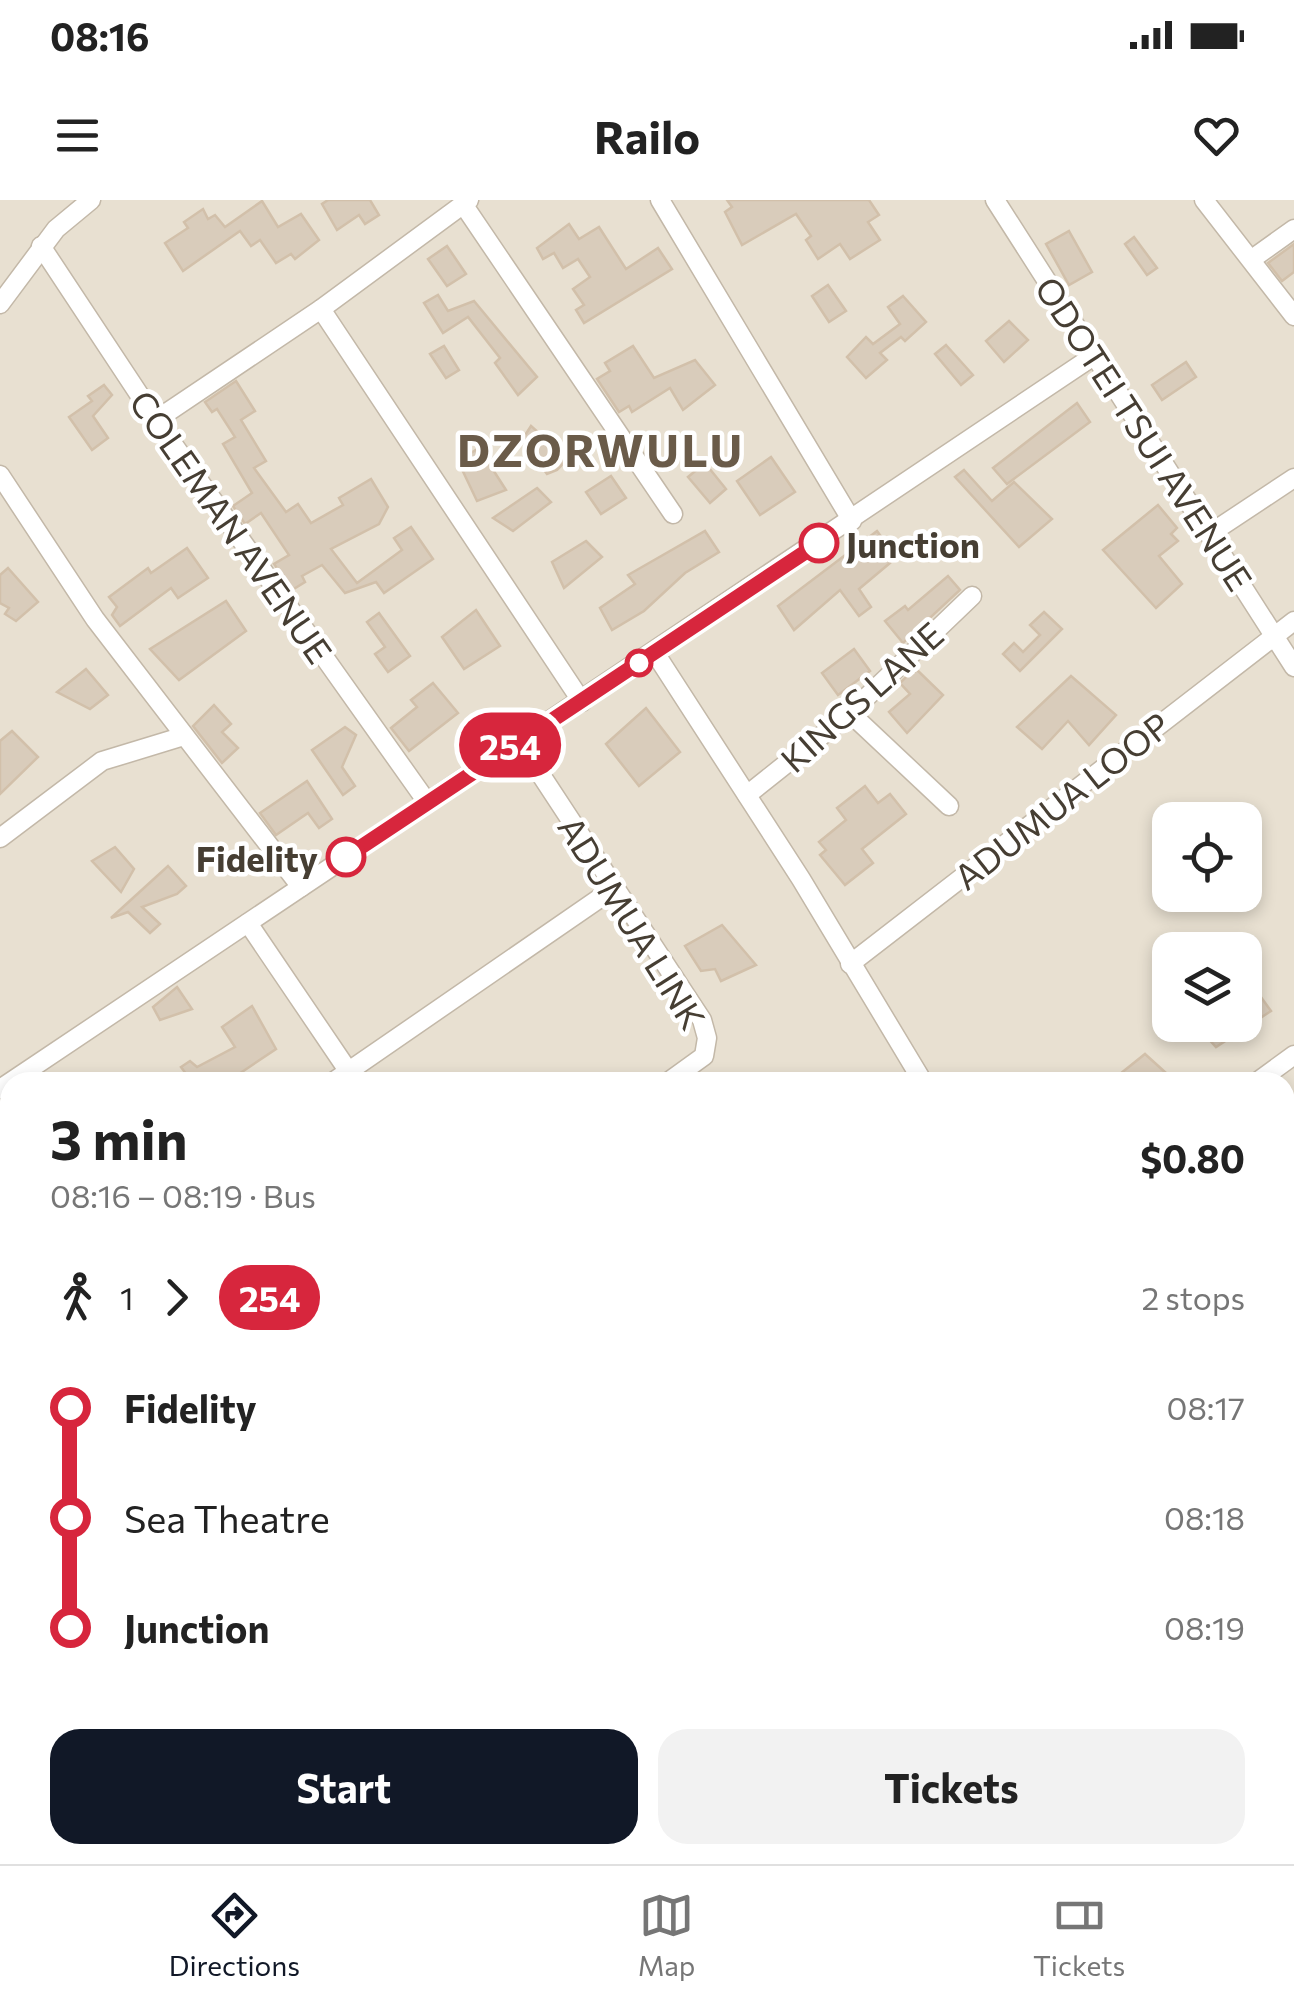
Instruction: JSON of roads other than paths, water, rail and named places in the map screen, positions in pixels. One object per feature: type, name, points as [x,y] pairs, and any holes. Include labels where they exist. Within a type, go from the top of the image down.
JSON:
[{"type":"street","points":[[0,304],[41,246],[91,200]]},
{"type":"street","points":[[660,200],[852,521]]},
{"type":"street","name":"ODOTEI TSUI AVENUE","points":[[994,200],[1211,532],[1294,667]]},
{"type":"street","points":[[1204,200],[1294,316]]},
{"type":"street","points":[[156,420],[321,310],[466,202],[672,514]]},
{"type":"street","points":[[1252,260],[1294,229]]},
{"type":"street","name":"COLEMAN AVENUE","points":[[41,246],[156,420],[427,802]]},
{"type":"street","points":[[321,310],[582,702]]},
{"type":"street","points":[[28,1072],[1095,354]]},
{"type":"street","points":[[1211,532],[1294,478]]},
{"type":"street","points":[[2,483],[95,619],[301,887]]},
{"type":"street","name":"KINGS LANE","points":[[748,795],[850,713],[972,596]]},
{"type":"street","name":"ADUMUA LOOP","points":[[850,964],[1294,621]]},
{"type":"street","points":[[654,653],[748,795],[916,1072]]},
{"type":"street","points":[[850,713],[949,806]]},
{"type":"street","points":[[0,838],[102,761],[184,736]]},
{"type":"street","name":"ADUMUA LINK","points":[[518,740],[702,1020],[707,1038],[704,1056],[682,1072]]},
{"type":"street","points":[[348,1072],[613,889]]},
{"type":"street","points":[[248,923],[338,1072]]},
{"type":"street","points":[[1271,1072],[1294,1056]]},
{"type":"place","name":"Junction","points":[[819,543]]},
{"type":"place","name":"Fidelity","points":[[346,857]]},
{"type":"district","name":"DZORWULU","points":[[601,448]]}]
